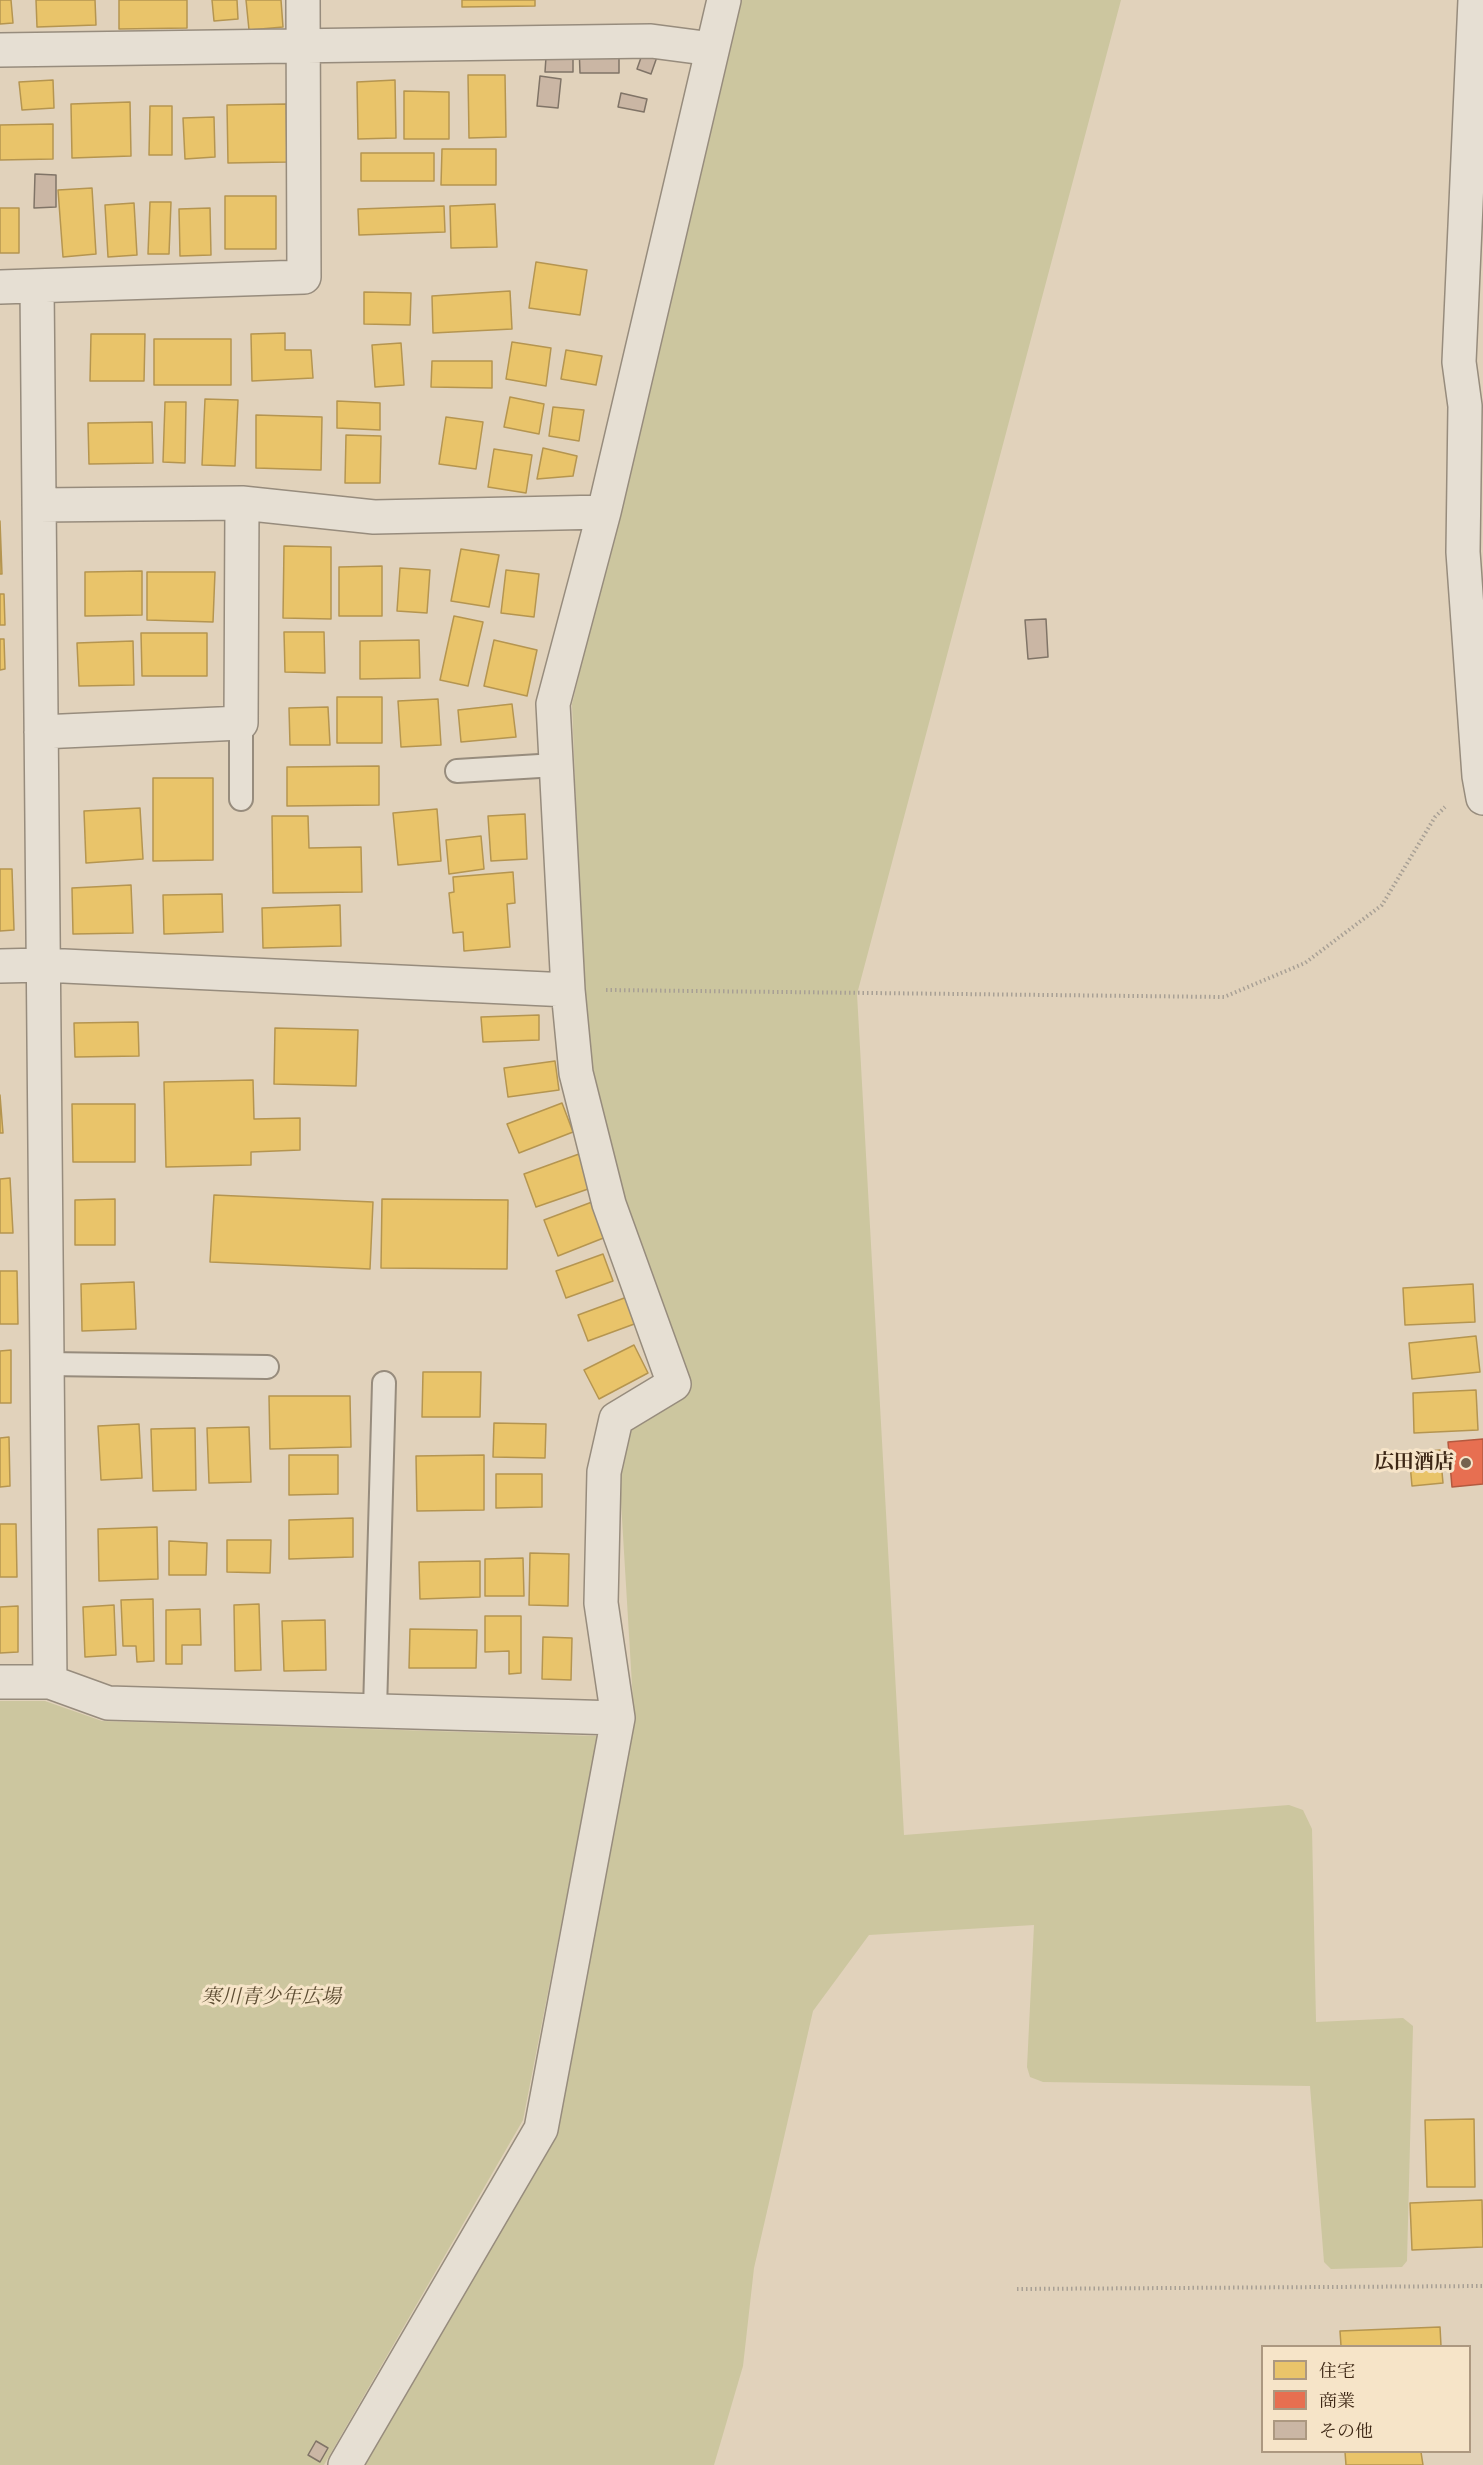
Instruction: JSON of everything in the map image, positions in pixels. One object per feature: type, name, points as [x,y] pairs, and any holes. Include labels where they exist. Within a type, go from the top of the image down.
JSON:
[{"type":"street","points":[[0,287],[304,277],[303,0]]},
{"type":"street","points":[[345,2465],[541,2129],[618,1718],[601,1603],[604,1472],[616,1419],[674,1384],[609,1204],[576,1073],[568,990],[553,704],[604,512],[724,0]]},
{"type":"street","points":[[1475,0],[1459,362],[1474,403],[1463,552],[1481,787]]},
{"type":"street","points":[[0,50],[651,41],[712,49]]},
{"type":"street","points":[[37,286],[50,1682]]},
{"type":"street","points":[[39,505],[242,503],[374,517],[604,512]]},
{"type":"street","points":[[41,732],[241,723],[242,503]]},
{"type":"street","points":[[0,966],[43,965],[568,990]]},
{"type":"street","points":[[0,1682],[50,1682],[108,1702],[618,1718]]},
{"type":"lane","points":[[241,723],[241,799]]},
{"type":"lane","points":[[457,771],[556,765]]},
{"type":"lane","points":[[47,1364],[267,1367]]},
{"type":"lane","points":[[375,1710],[384,1383]]},
{"type":"path","points":[[568,990],[1224,997],[1305,963],[1382,905],[1435,817],[1481,787]]},
{"type":"path","points":[[1017,2289],[1483,2286]]},
{"type":"green space","points":[[741,0],[1121,0],[857,994],[904,1835],[1289,1805],[1303,1810],[1312,1829],[1316,2022],[1403,2018],[1413,2026],[1407,2261],[1402,2267],[1331,2269],[1324,2262],[1310,2086],[1043,2082],[1030,2077],[1027,2067],[1034,1925],[869,1935],[813,2011],[754,2268],[743,2366],[714,2465],[361,2465],[557,2128],[634,1718],[619,1469],[629,1429],[688,1384],[624,1194],[591,1069],[583,990],[572,704]]},
{"type":"green space","name":"寒川青少年広場","points":[[0,1701],[45,1701],[102,1721],[598,1736],[523,2120],[324,2465],[0,2465]]},
{"type":"building: 住宅","points":[[0,0],[11,0],[13,23],[0,24]]},
{"type":"building: 住宅","points":[[36,0],[95,0],[96,25],[37,27]]},
{"type":"building: 住宅","points":[[119,0],[187,0],[187,28],[119,29]]},
{"type":"building: 住宅","points":[[212,0],[237,0],[238,19],[214,21]]},
{"type":"building: 住宅","points":[[246,0],[281,0],[283,27],[249,30]]},
{"type":"building: 住宅","points":[[462,0],[535,0],[535,6],[462,7]]},
{"type":"building: 住宅","points":[[468,75],[505,75],[506,137],[469,138]]},
{"type":"building: 住宅","points":[[53,80],[54,108],[22,110],[19,82]]},
{"type":"building: 住宅","points":[[395,80],[396,138],[358,139],[357,82]]},
{"type":"building: 住宅","points":[[404,91],[449,92],[449,139],[404,139]]},
{"type":"building: 住宅","points":[[130,102],[131,156],[72,158],[71,104]]},
{"type":"building: 住宅","points":[[286,104],[287,162],[228,163],[227,105]]},
{"type":"building: 住宅","points":[[150,106],[172,106],[172,155],[149,155]]},
{"type":"building: 住宅","points":[[214,117],[215,157],[185,159],[183,118]]},
{"type":"building: 住宅","points":[[53,124],[53,159],[0,160],[0,125]]},
{"type":"building: 住宅","points":[[442,149],[496,149],[496,185],[441,185]]},
{"type":"building: 住宅","points":[[361,153],[434,153],[434,181],[361,181]]},
{"type":"building: 住宅","points":[[92,188],[96,254],[63,257],[58,190]]},
{"type":"building: 住宅","points":[[225,196],[276,196],[276,249],[225,249]]},
{"type":"building: 住宅","points":[[150,202],[171,202],[169,254],[148,254]]},
{"type":"building: 住宅","points":[[134,203],[137,255],[108,257],[105,205]]},
{"type":"building: 住宅","points":[[495,204],[497,247],[451,248],[450,206]]},
{"type":"building: 住宅","points":[[444,206],[445,232],[359,235],[358,209]]},
{"type":"building: 住宅","points":[[0,208],[19,208],[19,253],[0,253]]},
{"type":"building: 住宅","points":[[210,208],[211,255],[180,256],[179,209]]},
{"type":"building: 住宅","points":[[536,262],[587,270],[580,315],[529,308]]},
{"type":"building: 住宅","points":[[510,291],[512,329],[433,333],[432,296]]},
{"type":"building: 住宅","points":[[364,292],[411,293],[410,325],[364,324]]},
{"type":"building: 住宅","points":[[285,333],[285,350],[311,350],[313,378],[252,381],[251,334]]},
{"type":"building: 住宅","points":[[91,334],[145,334],[144,381],[90,381]]},
{"type":"building: 住宅","points":[[154,339],[231,339],[231,385],[154,385]]},
{"type":"building: 住宅","points":[[512,342],[551,348],[546,386],[506,379]]},
{"type":"building: 住宅","points":[[401,343],[404,385],[375,387],[372,345]]},
{"type":"building: 住宅","points":[[566,350],[602,356],[596,385],[561,379]]},
{"type":"building: 住宅","points":[[432,361],[492,361],[492,388],[431,387]]},
{"type":"building: 住宅","points":[[510,397],[544,404],[539,434],[504,427]]},
{"type":"building: 住宅","points":[[205,399],[238,400],[235,466],[202,465]]},
{"type":"building: 住宅","points":[[337,401],[380,403],[380,430],[337,428]]},
{"type":"building: 住宅","points":[[165,402],[186,402],[185,463],[163,462]]},
{"type":"building: 住宅","points":[[553,407],[584,410],[579,441],[549,436]]},
{"type":"building: 住宅","points":[[256,415],[322,417],[321,470],[256,468]]},
{"type":"building: 住宅","points":[[446,417],[483,422],[476,469],[439,464]]},
{"type":"building: 住宅","points":[[152,422],[153,463],[89,464],[88,423]]},
{"type":"building: 住宅","points":[[346,435],[381,436],[380,483],[345,483]]},
{"type":"building: 住宅","points":[[543,448],[577,456],[573,476],[537,479]]},
{"type":"building: 住宅","points":[[494,449],[532,455],[526,493],[488,487]]},
{"type":"building: 住宅","points":[[0,521],[2,574],[0,574]]},
{"type":"building: 住宅","points":[[284,546],[331,547],[331,619],[283,618]]},
{"type":"building: 住宅","points":[[461,549],[499,555],[489,607],[451,601]]},
{"type":"building: 住宅","points":[[382,566],[382,616],[339,616],[339,567]]},
{"type":"building: 住宅","points":[[400,568],[430,570],[427,613],[397,611]]},
{"type":"building: 住宅","points":[[506,570],[539,574],[534,617],[501,613]]},
{"type":"building: 住宅","points":[[142,571],[142,615],[85,616],[85,572]]},
{"type":"building: 住宅","points":[[147,572],[215,572],[213,622],[147,620]]},
{"type":"building: 住宅","points":[[0,594],[4,594],[5,625],[0,625]]},
{"type":"building: 住宅","points":[[454,616],[483,622],[468,686],[440,680]]},
{"type":"building: 住宅","points":[[284,632],[324,632],[325,673],[285,672]]},
{"type":"building: 住宅","points":[[141,633],[207,633],[207,676],[142,676]]},
{"type":"building: 住宅","points":[[0,639],[4,639],[5,669],[0,670]]},
{"type":"building: 住宅","points":[[419,640],[420,678],[360,679],[360,641]]},
{"type":"building: 住宅","points":[[494,640],[537,650],[527,696],[484,686]]},
{"type":"building: 住宅","points":[[133,641],[134,685],[79,686],[77,643]]},
{"type":"building: 住宅","points":[[337,697],[382,697],[382,743],[337,743]]},
{"type":"building: 住宅","points":[[438,699],[441,745],[401,747],[398,701]]},
{"type":"building: 住宅","points":[[512,704],[516,737],[461,742],[458,710]]},
{"type":"building: 住宅","points":[[328,707],[330,745],[290,745],[289,708]]},
{"type":"building: 住宅","points":[[379,766],[379,805],[287,806],[287,767]]},
{"type":"building: 住宅","points":[[153,778],[213,778],[213,860],[153,861]]},
{"type":"building: 住宅","points":[[140,808],[143,859],[86,863],[84,811]]},
{"type":"building: 住宅","points":[[437,809],[441,861],[398,865],[393,813]]},
{"type":"building: 住宅","points":[[525,814],[527,859],[491,861],[488,816]]},
{"type":"building: 住宅","points":[[272,816],[308,816],[309,848],[361,847],[362,892],[273,893]]},
{"type":"building: 住宅","points":[[481,836],[484,869],[449,874],[446,840]]},
{"type":"building: 住宅","points":[[0,869],[12,869],[14,930],[0,931]]},
{"type":"building: 住宅","points":[[513,872],[515,903],[507,904],[510,947],[464,951],[463,932],[453,933],[449,893],[454,892],[453,877]]},
{"type":"building: 住宅","points":[[131,885],[133,933],[73,934],[72,888]]},
{"type":"building: 住宅","points":[[222,894],[223,932],[164,934],[163,895]]},
{"type":"building: 住宅","points":[[340,905],[341,946],[263,948],[262,908]]},
{"type":"building: 住宅","points":[[539,1015],[539,1040],[483,1042],[481,1017]]},
{"type":"building: 住宅","points":[[138,1022],[139,1056],[75,1057],[74,1023]]},
{"type":"building: 住宅","points":[[275,1028],[358,1030],[356,1086],[274,1084]]},
{"type":"building: 住宅","points":[[555,1061],[559,1090],[508,1097],[504,1068]]},
{"type":"building: 住宅","points":[[253,1080],[254,1119],[300,1118],[300,1150],[251,1152],[251,1165],[166,1167],[164,1082]]},
{"type":"building: 住宅","points":[[0,1095],[3,1133],[0,1133]]},
{"type":"building: 住宅","points":[[562,1103],[573,1132],[519,1153],[507,1124]]},
{"type":"building: 住宅","points":[[72,1104],[135,1104],[135,1162],[73,1162]]},
{"type":"building: 住宅","points":[[579,1154],[591,1188],[536,1207],[524,1174]]},
{"type":"building: 住宅","points":[[10,1178],[13,1233],[0,1233],[0,1179]]},
{"type":"building: 住宅","points":[[214,1195],[373,1202],[370,1269],[210,1262]]},
{"type":"building: 住宅","points":[[115,1199],[115,1245],[75,1245],[75,1200]]},
{"type":"building: 住宅","points":[[382,1199],[508,1200],[507,1269],[381,1268]]},
{"type":"building: 住宅","points":[[592,1202],[606,1237],[558,1256],[544,1220]]},
{"type":"building: 住宅","points":[[603,1254],[613,1281],[566,1298],[556,1271]]},
{"type":"building: 住宅","points":[[0,1271],[17,1271],[18,1324],[0,1324]]},
{"type":"building: 住宅","points":[[134,1282],[136,1329],[82,1331],[81,1284]]},
{"type":"building: 住宅","points":[[1473,1284],[1475,1322],[1405,1325],[1403,1288]]},
{"type":"building: 住宅","points":[[627,1297],[637,1323],[588,1341],[578,1315]]},
{"type":"building: 住宅","points":[[1476,1336],[1480,1372],[1412,1379],[1409,1343]]},
{"type":"building: 住宅","points":[[634,1345],[648,1373],[599,1399],[584,1370]]},
{"type":"building: 住宅","points":[[11,1350],[11,1403],[0,1403],[0,1351]]},
{"type":"building: 住宅","points":[[423,1372],[481,1372],[480,1417],[422,1417]]},
{"type":"building: 住宅","points":[[1476,1390],[1478,1430],[1414,1433],[1413,1393]]},
{"type":"building: 住宅","points":[[269,1396],[350,1396],[351,1447],[270,1449]]},
{"type":"building: 住宅","points":[[494,1423],[546,1424],[545,1458],[493,1457]]},
{"type":"building: 住宅","points":[[139,1424],[142,1478],[101,1480],[98,1426]]},
{"type":"building: 住宅","points":[[249,1427],[251,1482],[209,1483],[207,1428]]},
{"type":"building: 住宅","points":[[195,1428],[196,1490],[153,1491],[151,1429]]},
{"type":"building: 住宅","points":[[9,1437],[10,1486],[0,1487],[0,1438]]},
{"type":"building: 住宅","points":[[1440,1450],[1443,1483],[1412,1486],[1409,1453]]},
{"type":"building: 住宅","points":[[289,1455],[338,1455],[338,1494],[289,1495]]},
{"type":"building: 住宅","points":[[484,1455],[484,1510],[417,1511],[416,1456]]},
{"type":"building: 住宅","points":[[496,1474],[542,1474],[542,1507],[496,1508]]},
{"type":"building: 住宅","points":[[353,1518],[353,1557],[289,1559],[289,1520]]},
{"type":"building: 住宅","points":[[0,1524],[16,1524],[17,1577],[0,1577]]},
{"type":"building: 住宅","points":[[157,1527],[158,1579],[99,1581],[98,1529]]},
{"type":"building: 住宅","points":[[227,1540],[271,1540],[270,1573],[227,1572]]},
{"type":"building: 住宅","points":[[169,1541],[207,1543],[206,1575],[169,1575]]},
{"type":"building: 住宅","points":[[530,1553],[569,1554],[568,1606],[529,1605]]},
{"type":"building: 住宅","points":[[523,1558],[524,1596],[485,1596],[485,1559]]},
{"type":"building: 住宅","points":[[480,1561],[480,1597],[420,1599],[419,1562]]},
{"type":"building: 住宅","points":[[153,1599],[154,1661],[137,1662],[136,1646],[123,1646],[121,1600]]},
{"type":"building: 住宅","points":[[259,1604],[261,1670],[235,1671],[234,1605]]},
{"type":"building: 住宅","points":[[114,1605],[116,1655],[85,1657],[83,1607]]},
{"type":"building: 住宅","points":[[18,1606],[18,1652],[0,1653],[0,1607]]},
{"type":"building: 住宅","points":[[200,1609],[201,1645],[182,1645],[182,1664],[166,1664],[166,1610]]},
{"type":"building: 住宅","points":[[485,1616],[521,1616],[521,1673],[509,1674],[509,1651],[485,1652]]},
{"type":"building: 住宅","points":[[325,1620],[326,1670],[284,1671],[282,1621]]},
{"type":"building: 住宅","points":[[410,1629],[477,1630],[476,1668],[409,1668]]},
{"type":"building: 住宅","points":[[543,1637],[572,1638],[571,1680],[542,1679]]},
{"type":"building: 住宅","points":[[1474,2119],[1475,2187],[1427,2187],[1425,2120]]},
{"type":"building: 住宅","points":[[1482,2200],[1483,2247],[1412,2250],[1410,2203]]},
{"type":"building: 住宅","points":[[1440,2327],[1441,2345],[1341,2345],[1340,2331]]},
{"type":"building: 住宅","points":[[1345,2453],[1421,2453],[1423,2465],[1346,2465]]},
{"type":"building: 商業","name":"広田酒店","points":[[1483,1439],[1483,1484],[1452,1487],[1448,1442]]},
{"type":"building: その他","points":[[579,46],[619,47],[619,73],[580,73]]},
{"type":"building: その他","points":[[644,49],[658,54],[651,74],[637,69]]},
{"type":"building: その他","points":[[546,57],[573,57],[573,72],[545,72]]},
{"type":"building: その他","points":[[540,76],[561,79],[558,108],[537,106]]},
{"type":"building: その他","points":[[621,93],[647,99],[644,112],[618,107]]},
{"type":"building: その他","points":[[35,174],[56,175],[56,207],[34,208]]},
{"type":"building: その他","points":[[1046,619],[1048,657],[1028,659],[1025,620]]},
{"type":"building: その他","points":[[316,2441],[328,2448],[320,2462],[308,2455]]},
{"type":"place","name":"広田酒店","points":[[1466,1463]]}]
